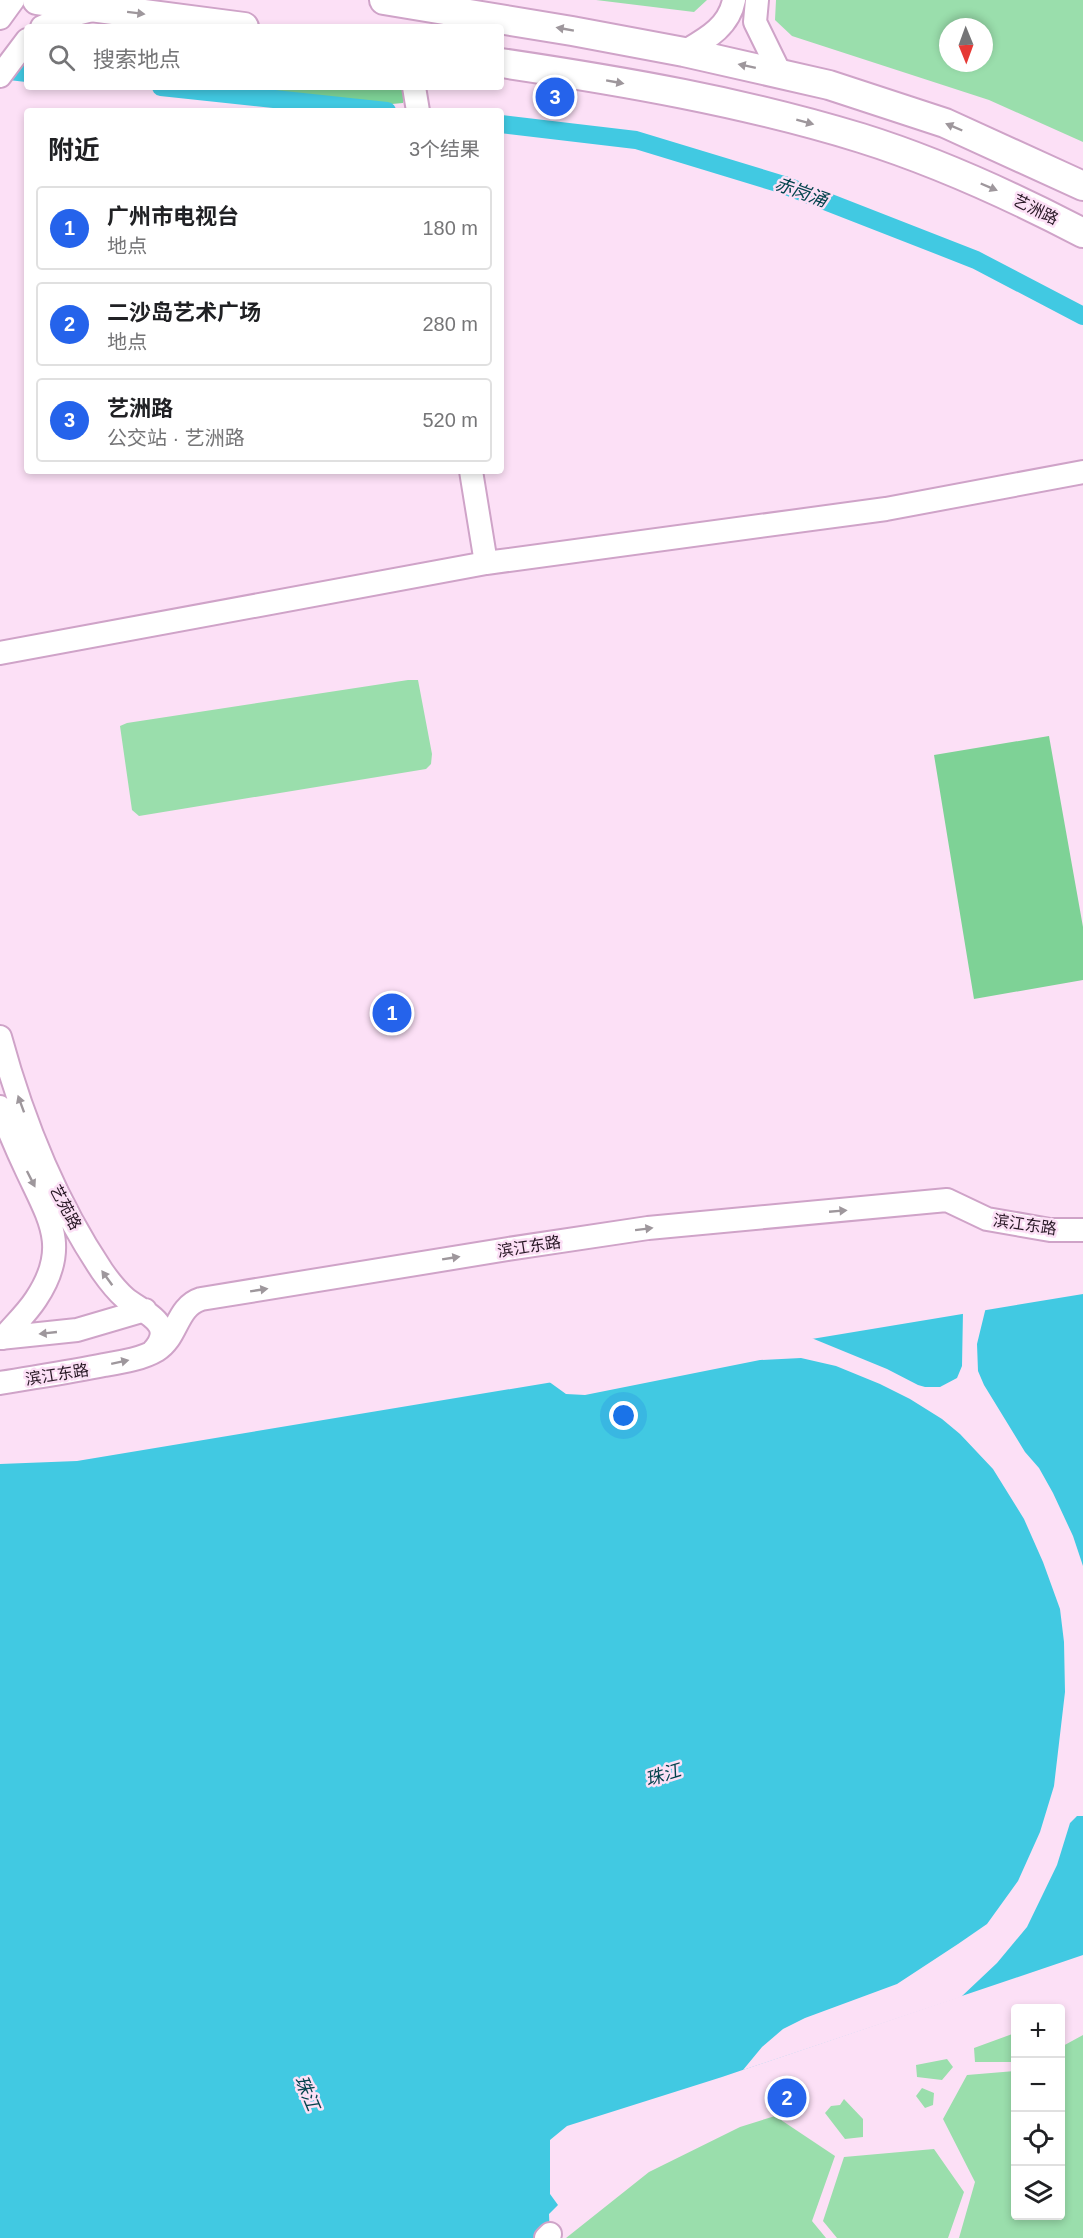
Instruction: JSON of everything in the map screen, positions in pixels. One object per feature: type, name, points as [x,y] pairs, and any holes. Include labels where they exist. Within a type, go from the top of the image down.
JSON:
[{"type":"main road","points":[[37,0],[221,24]]},
{"type":"main road","points":[[384,0],[684,52],[829,85],[945,123],[1083,186]]},
{"type":"main road","name":"艺洲路","points":[[504,64],[678,93],[740,106],[862,138],[935,164],[1026,204],[1083,233]]},
{"type":"street","points":[[0,18],[13,0]]},
{"type":"street","points":[[684,52],[716,32],[727,20],[734,0]]},
{"type":"street","points":[[757,0],[755,22],[780,73]]},
{"type":"street","points":[[49,24],[64,17],[100,8]]},
{"type":"street","points":[[0,76],[24,44]]},
{"type":"street","points":[[414,90],[418,108]]},
{"type":"street","points":[[0,653],[486,564],[886,509],[1083,472]]},
{"type":"street","points":[[471,474],[486,564]]},
{"type":"street","name":"艺苑路","points":[[0,1037],[33,1137],[68,1212],[110,1282],[132,1303],[145,1310],[157,1321],[160,1329],[159,1345],[153,1352]]},
{"type":"street","name":"艺苑路","points":[[0,1107],[8,1130],[47,1212],[55,1241],[54,1257],[48,1277],[36,1299],[1,1338]]},
{"type":"street","name":"滨江东路","points":[[0,1383],[143,1357],[168,1340],[184,1311],[201,1299],[508,1248],[648,1228],[948,1200],[987,1219],[1050,1230],[1083,1230]]},
{"type":"street","points":[[1,1338],[77,1330],[145,1310]]},
{"type":"green space","points":[[596,0],[707,0],[694,12]]},
{"type":"green space","points":[[776,0],[1083,0],[1083,142],[989,100],[792,36],[775,20]]},
{"type":"green space","points":[[263,90],[406,90],[403,103],[392,104]]},
{"type":"green space","points":[[418,680],[432,754],[431,764],[426,769],[139,816],[132,810],[120,726],[127,723]]},
{"type":"green space","points":[[1049,736],[1083,927],[1083,980],[974,999],[934,755]]},
{"type":"green space","points":[[1011,2034],[1011,2062],[975,2062],[974,2048]]},
{"type":"green space","points":[[1083,2035],[1083,2238],[959,2238],[975,2182],[943,2119],[967,2075],[1011,2071],[1011,2220],[1065,2220],[1065,2045]]},
{"type":"green space","points":[[947,2059],[953,2067],[942,2080],[917,2077],[916,2065]]},
{"type":"green space","points":[[922,2088],[934,2093],[933,2105],[925,2108],[916,2096]]},
{"type":"green space","points":[[844,2099],[863,2119],[863,2137],[845,2139],[825,2113],[831,2106],[840,2105]]},
{"type":"green space","points":[[775,2116],[835,2156],[812,2221],[826,2238],[566,2238],[649,2172],[740,2127]]},
{"type":"green space","points":[[934,2149],[964,2192],[948,2238],[837,2238],[823,2221],[844,2157]]},
{"type":"water","name":"珠江","points":[[1083,1294],[1083,1955],[722,2077],[567,2126],[550,2140],[550,2194],[558,2205],[549,2214],[550,2238],[0,2238],[0,1464],[77,1461]]},
{"type":"pier","points":[[986,1307],[977,1344],[978,1371],[984,1385],[1025,1452],[1039,1468],[1053,1493],[1073,1536],[1083,1566],[1083,1816],[1077,1816],[1070,1823],[1057,1865],[1027,1927],[997,1963],[961,1997],[743,2070],[762,2047],[783,2029],[805,2018],[897,1984],[958,1944],[987,1924],[1018,1881],[1040,1832],[1054,1786],[1065,1692],[1064,1642],[1060,1609],[1024,1519],[993,1469],[960,1434],[942,1419],[880,1384],[836,1366],[801,1358],[760,1360],[585,1395],[566,1394],[548,1381],[809,1337],[887,1369],[918,1385],[940,1387],[957,1378],[962,1366],[963,1311]]},
{"type":"waterway","name":"赤岗涌","points":[[0,70],[24,73]]},
{"type":"waterway","name":"赤岗涌","points":[[189,90],[359,108]]},
{"type":"waterway","name":"赤岗涌","points":[[504,124],[636,140],[784,185],[976,260],[1083,316]]},
{"type":"place","name":"艺洲路","points":[[555,97]]},
{"type":"place","name":"广州市电视台","points":[[392,1013]]},
{"type":"place","name":"二沙岛艺术广场","points":[[787,2098]]}]
